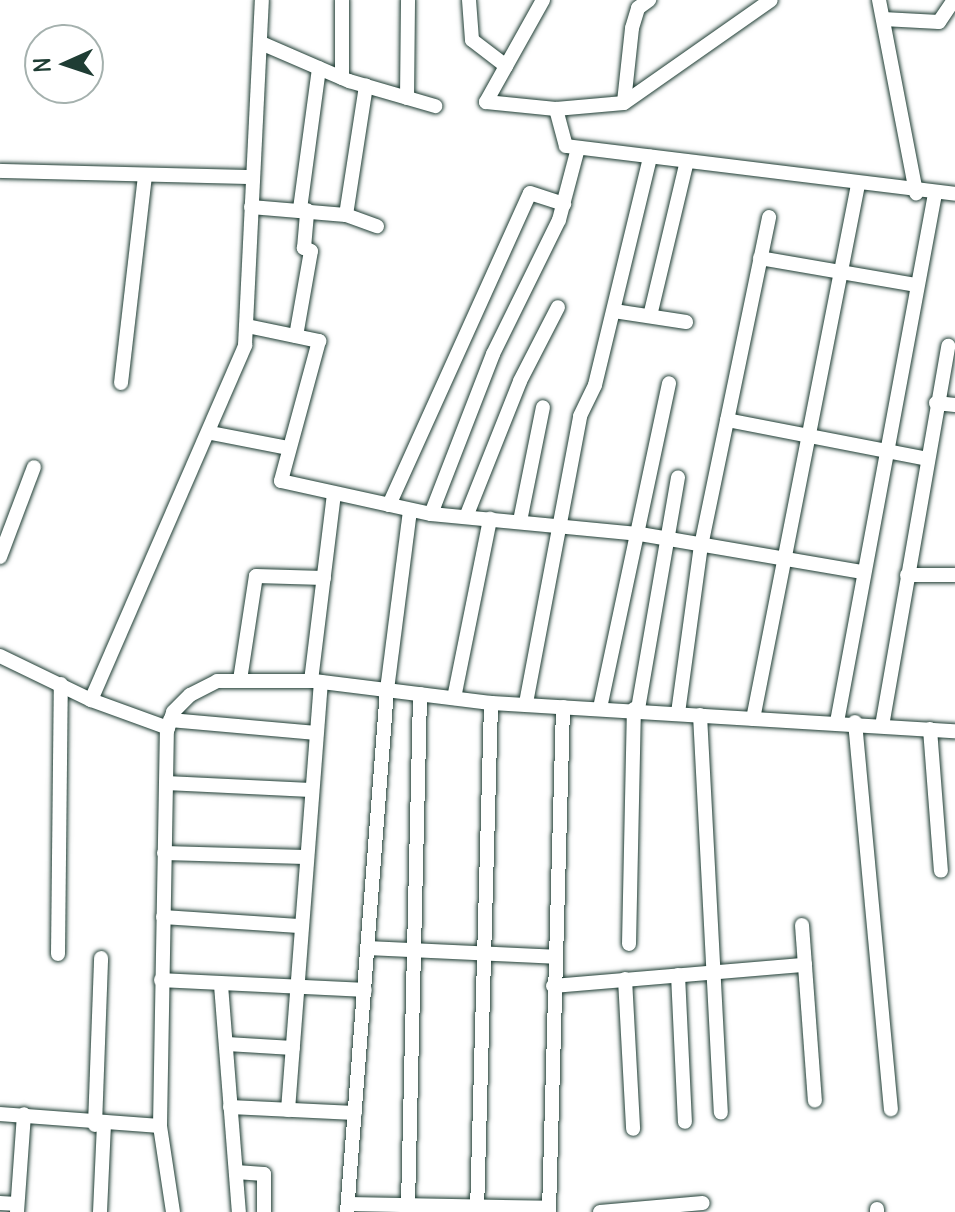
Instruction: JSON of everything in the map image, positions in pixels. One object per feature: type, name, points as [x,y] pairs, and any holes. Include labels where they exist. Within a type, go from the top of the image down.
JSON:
[{"type":"street","points":[[91,700],[211,433],[247,326],[251,177],[262,0]]},
{"type":"street","points":[[342,0],[342,78]]},
{"type":"street","points":[[407,98],[408,0]]},
{"type":"street","points":[[469,0],[472,40],[506,66]]},
{"type":"street","points":[[543,0],[486,102],[556,109],[624,103],[771,0]]},
{"type":"street","points":[[624,0],[646,3],[632,28],[624,103]]},
{"type":"street","points":[[879,0],[916,193]]},
{"type":"street","points":[[883,19],[939,22],[954,0]]},
{"type":"street","points":[[261,43],[342,78],[435,106]]},
{"type":"street","points":[[296,336],[311,251],[304,248],[304,209],[319,68]]},
{"type":"street","points":[[346,215],[366,86]]},
{"type":"street","points":[[556,109],[559,136],[566,146],[916,193],[955,194]]},
{"type":"street","points":[[431,514],[493,354],[564,204],[578,148]]},
{"type":"street","points":[[526,703],[580,416],[614,311],[650,157]]},
{"type":"street","points":[[650,316],[687,161]]},
{"type":"street","points":[[0,171],[251,177]]},
{"type":"street","points":[[121,383],[145,175]]},
{"type":"street","points":[[753,719],[786,560],[837,275],[858,185]]},
{"type":"street","points":[[389,505],[530,193],[564,204]]},
{"type":"street","points":[[837,722],[935,194]]},
{"type":"street","points":[[251,207],[304,209],[346,215],[377,226]]},
{"type":"street","points":[[678,713],[701,546],[769,217]]},
{"type":"street","points":[[760,258],[837,275],[916,285]]},
{"type":"street","points":[[466,517],[520,381],[558,307]]},
{"type":"street","points":[[614,311],[686,322]]},
{"type":"street","points":[[247,326],[319,341],[281,481],[431,514],[633,533],[863,572]]},
{"type":"street","points":[[882,726],[948,346]]},
{"type":"street","points":[[600,708],[633,533],[669,383]]},
{"type":"street","points":[[936,403],[955,405]]},
{"type":"street","points":[[520,521],[543,407]]},
{"type":"street","points":[[727,420],[927,459]]},
{"type":"street","points":[[211,433],[288,448]]},
{"type":"street","points":[[0,557],[34,467]]},
{"type":"street","points":[[629,944],[636,709],[678,477]]},
{"type":"street","points":[[288,1110],[294,985],[316,733],[316,681],[334,494]]},
{"type":"street","points":[[410,510],[387,690],[348,1208],[549,1210],[563,707]]},
{"type":"street","points":[[454,698],[490,519]]},
{"type":"street","points":[[907,575],[955,575]]},
{"type":"street","points":[[240,680],[256,576],[324,578]]},
{"type":"street","points":[[0,656],[91,700],[169,724],[316,733]]},
{"type":"street","points":[[173,1212],[160,1126],[166,783],[169,724],[190,695],[217,681],[316,681],[491,703],[855,722],[955,731]]},
{"type":"street","points":[[58,954],[61,684]]},
{"type":"street","points":[[402,1207],[420,694]]},
{"type":"street","points":[[477,1210],[491,703]]},
{"type":"street","points":[[700,715],[721,1112]]},
{"type":"street","points":[[855,722],[891,1109]]},
{"type":"street","points":[[930,729],[941,871]]},
{"type":"street","points":[[166,783],[311,790]]},
{"type":"street","points":[[164,853],[305,857]]},
{"type":"street","points":[[163,917],[299,926]]},
{"type":"street","points":[[802,925],[815,1101]]},
{"type":"street","points":[[367,948],[413,955],[555,957]]},
{"type":"street","points":[[100,1212],[101,958]]},
{"type":"street","points":[[553,986],[805,965]]},
{"type":"street","points":[[678,975],[685,1122]]},
{"type":"street","points":[[625,979],[633,1129]]},
{"type":"street","points":[[161,980],[365,990]]},
{"type":"street","points":[[221,985],[239,1212]]},
{"type":"street","points":[[227,1044],[293,1048]]},
{"type":"street","points":[[230,1107],[355,1113]]},
{"type":"street","points":[[0,1114],[24,1114],[100,1125],[160,1126]]},
{"type":"street","points":[[0,1203],[17,1208],[24,1114]]},
{"type":"street","points":[[236,1172],[264,1174],[264,1212]]},
{"type":"street","points":[[600,1212],[697,1207]]}]
